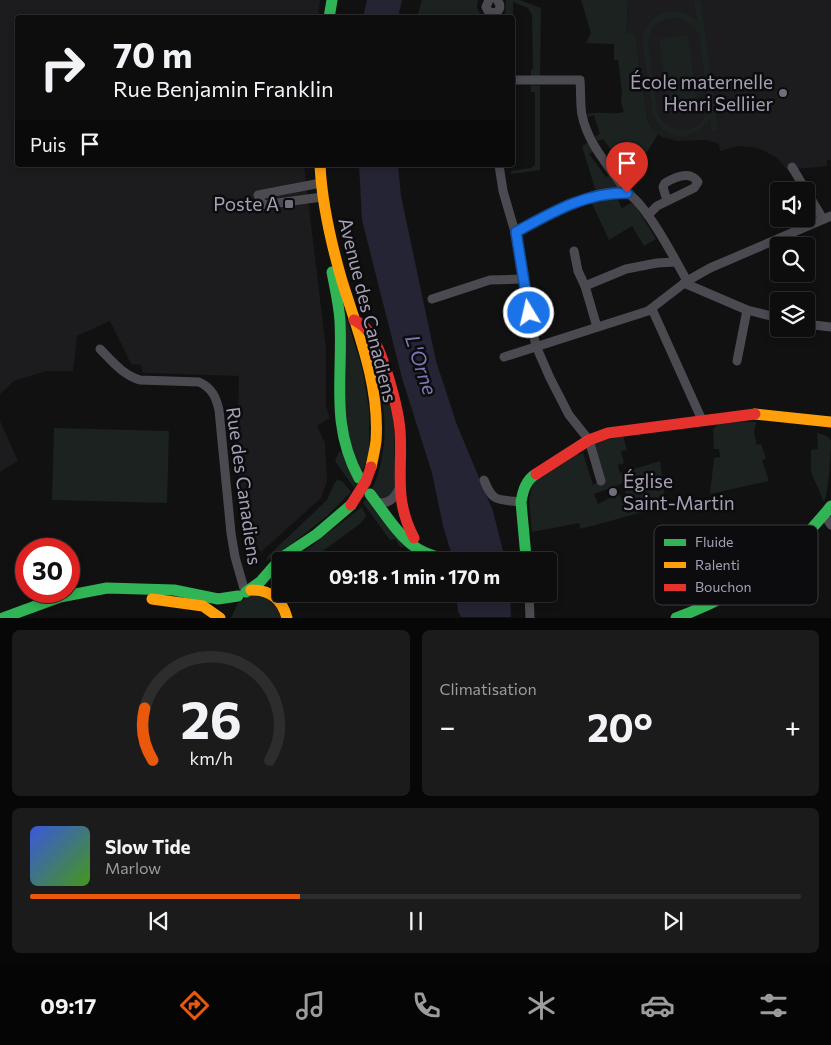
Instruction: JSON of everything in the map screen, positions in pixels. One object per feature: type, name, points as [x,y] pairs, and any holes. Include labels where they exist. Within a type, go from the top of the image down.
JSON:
[{"type":"street","points":[[329,15],[332,0]]},
{"type":"street","points":[[489,0],[486,4],[488,11],[499,15],[500,6],[497,0]]},
{"type":"street","points":[[515,80],[580,80],[581,106],[588,134],[627,193],[636,200],[648,215],[676,262],[685,282],[747,310],[770,316]]},
{"type":"street","name":"Avenue des Canadiens","points":[[227,618],[230,606],[261,582],[279,559],[334,521],[350,505],[366,481],[372,467],[377,442],[377,416],[367,367],[334,254],[322,197],[320,167]]},
{"type":"street","points":[[504,357],[648,311],[685,282],[710,268],[827,218],[792,167]]},
{"type":"street","points":[[500,168],[503,191],[516,232],[536,346],[569,414],[589,440],[601,481]]},
{"type":"street","points":[[321,183],[258,195],[262,205],[322,197]]},
{"type":"street","points":[[516,232],[588,197],[627,193]]},
{"type":"street","points":[[648,215],[667,200]]},
{"type":"street","points":[[574,251],[578,271],[585,286],[597,327]]},
{"type":"street","points":[[334,254],[332,269],[340,318],[340,406],[343,442],[352,468],[359,478]]},
{"type":"street","points":[[585,286],[626,269],[657,263],[676,262]]},
{"type":"street","points":[[432,300],[490,280],[523,279]]},
{"type":"street","points":[[652,309],[702,420]]},
{"type":"street","points":[[736,362],[747,310]]},
{"type":"street","points":[[354,320],[362,325],[371,335],[382,363],[396,410],[400,428],[401,510],[407,527],[423,552]]},
{"type":"street","points":[[815,325],[831,327]]},
{"type":"street","name":"Rue des Canadiens","points":[[100,349],[123,372],[133,378],[140,380],[199,382],[214,394],[219,410],[235,558],[245,593]]},
{"type":"street","points":[[525,552],[520,502],[525,484],[533,474],[589,440],[608,433],[756,413],[831,422]]},
{"type":"street","points":[[484,480],[493,497],[499,500],[520,502]]},
{"type":"street","points":[[373,498],[384,503],[389,502],[395,497],[400,487]]},
{"type":"street","points":[[373,498],[410,542],[423,552]]},
{"type":"street","points":[[818,525],[829,515]]},
{"type":"street","points":[[3,618],[46,601],[107,588],[174,590],[218,599],[245,593],[268,592],[272,595]]},
{"type":"street","points":[[34,607],[80,600],[128,597],[170,600],[203,606],[220,618]]},
{"type":"street","points":[[281,602],[287,617]]},
{"type":"street","points":[[529,602],[530,618]]},
{"type":"street","points":[[676,618],[708,605]]},
{"type":"shaded area","points":[[0,0],[320,0],[318,15],[15,15],[15,167],[304,167],[326,349],[326,406],[330,418],[317,426],[325,443],[327,481],[321,498],[261,552],[243,530],[237,463],[239,376],[143,373],[141,365],[131,364],[110,321],[77,336],[73,371],[46,371],[14,381],[0,394]]},
{"type":"shaded area","points":[[422,0],[478,0],[477,8],[481,15],[418,15]]},
{"type":"shaded area","points":[[506,0],[520,0],[541,8],[540,77],[531,77],[531,69],[533,69],[532,15],[528,8],[513,2],[513,15],[505,15]]},
{"type":"shaded area","points":[[581,0],[628,0],[626,34],[635,34],[647,118],[653,131],[658,134],[646,154],[626,159],[632,187],[643,205],[609,158],[614,154],[603,139],[598,141],[595,136],[600,134],[594,115],[588,117],[587,114],[624,112],[621,102],[622,92],[618,60],[614,60],[614,44],[586,43],[591,33]]},
{"type":"shaded area","points":[[628,0],[831,0],[831,160],[827,160],[827,166],[798,169],[790,173],[777,158],[758,148],[738,146],[720,151],[719,144],[707,140],[677,141],[662,137],[653,131],[647,118],[635,34],[626,35]]},
{"type":"shaded area","points":[[694,1],[701,1],[718,130],[712,131],[710,119],[695,132],[679,136],[664,130],[653,114],[642,39],[647,26],[657,16],[669,11],[687,14],[697,21]],"holes":[[[674,17],[686,20],[699,33],[708,104],[706,114],[701,122],[686,130],[669,126],[662,120],[657,110],[648,44],[650,33],[659,22]]]},
{"type":"shaded area","points":[[688,35],[698,108],[669,112],[659,39]]},
{"type":"shaded area","points":[[531,85],[540,86],[540,170],[511,174],[511,171],[531,168],[535,165],[535,92],[531,92]]},
{"type":"shaded area","points":[[587,143],[590,144],[594,151],[589,154],[606,177],[611,174],[619,188],[618,190],[596,192],[582,146]]},
{"type":"shaded area","points":[[615,195],[622,208],[631,203],[635,205],[656,239],[644,246],[632,226],[609,240],[590,199]]},
{"type":"shaded area","points":[[340,296],[362,368],[369,409],[369,454],[363,470],[357,466],[346,440]]},
{"type":"shaded area","points":[[366,335],[393,409],[396,485],[392,495],[384,500],[371,490],[377,478],[381,461],[385,425],[381,395]]},
{"type":"shaded area","points":[[0,421],[18,461],[0,472]]},
{"type":"shaded area","points":[[720,422],[756,422],[754,433],[757,445],[761,444],[766,459],[762,460],[769,481],[710,494],[714,458],[720,457],[719,449],[714,449],[713,429]]},
{"type":"shaded area","points":[[54,428],[169,431],[167,503],[52,500]]},
{"type":"shaded area","points":[[817,433],[826,436],[831,441],[828,481],[824,502],[811,472],[811,450],[818,449]]},
{"type":"shaded area","points":[[623,436],[627,450],[621,451],[624,463],[618,465],[620,473],[660,461],[666,506],[580,529],[579,523],[532,532],[529,500],[533,484],[537,478],[577,452],[578,455],[583,453],[593,485],[597,482],[593,443]],"holes":[[[632,480],[634,485],[625,491],[626,496],[621,498],[619,493],[598,504],[594,494]]]},
{"type":"shaded area","points":[[339,452],[341,452],[357,483],[354,488],[335,461]]},
{"type":"shaded area","points":[[337,480],[342,481],[351,492],[327,516],[282,552],[272,552],[327,500]]},
{"type":"shaded area","points":[[368,496],[406,546],[401,548],[395,539],[390,540],[363,503]]},
{"type":"shaded area","points":[[362,507],[366,516],[361,523],[321,552],[304,552]]},
{"type":"shaded area","points":[[272,552],[272,558],[266,561]]},
{"type":"shaded area","points":[[251,595],[272,599],[282,618],[231,618],[238,603]]},
{"type":"water","points":[[367,0],[402,0],[398,15],[363,15]]},
{"type":"water","name":"L'Orne","points":[[359,167],[398,167],[401,196],[436,361],[457,425],[493,511],[503,552],[451,552],[443,526],[432,473],[402,378],[362,220]]},
{"type":"water","points":[[457,602],[510,602],[511,617],[461,617]]},
{"type":"traffic: fast","points":[[330,15],[332,0]]},
{"type":"traffic: fast","points":[[332,272],[340,321],[341,420],[344,439],[359,478]]},
{"type":"traffic: fast","points":[[370,494],[402,536],[426,553],[440,557],[469,560],[526,557],[521,502],[526,486],[536,474]]},
{"type":"traffic: fast","points":[[246,592],[260,582],[281,558],[317,534],[351,505]]},
{"type":"traffic: fast","points":[[815,525],[831,506]]},
{"type":"traffic: fast","points":[[3,618],[60,597],[107,588],[174,590],[218,599],[238,596]]},
{"type":"traffic: fast","points":[[676,618],[708,605]]},
{"type":"traffic: slow","points":[[320,167],[325,209],[331,238],[342,281],[361,340],[375,400],[376,441],[371,467]]},
{"type":"traffic: slow","points":[[755,414],[831,422]]},
{"type":"traffic: slow","points":[[251,590],[258,590],[275,597],[285,611],[287,618]]},
{"type":"traffic: slow","points":[[152,599],[203,606],[220,618]]},
{"type":"traffic: jam","points":[[354,320],[366,328],[374,341],[393,393],[400,430],[401,497],[407,524],[414,538]]},
{"type":"traffic: jam","points":[[536,474],[589,440],[608,433],[755,414]]},
{"type":"traffic: jam","points":[[351,505],[366,481],[371,467]]},
{"type":"place","name":"École maternelle Henri Selliier","points":[[783,93]]},
{"type":"place","name":"Poste A","points":[[289,204]]},
{"type":"place","name":"Église Saint-Martin","points":[[613,492]]},
{"type":"route","points":[[529,313],[516,232],[578,200],[595,195],[627,193]]}]
